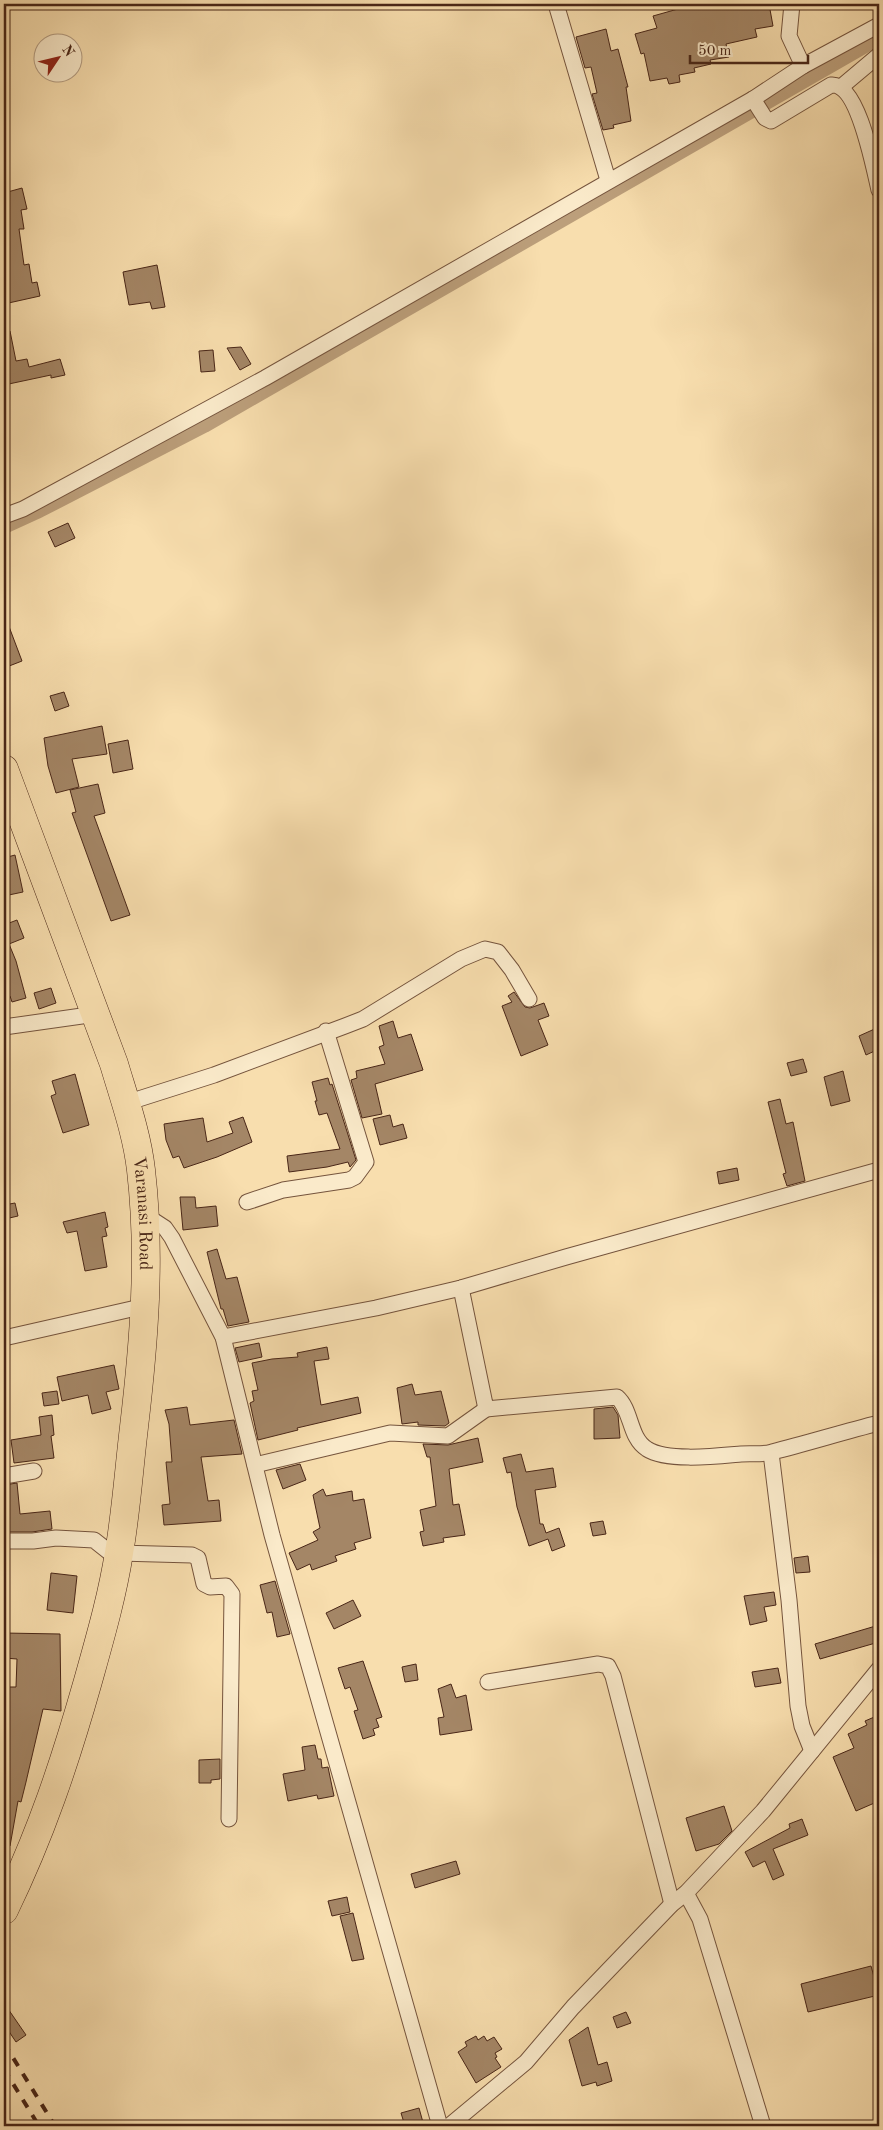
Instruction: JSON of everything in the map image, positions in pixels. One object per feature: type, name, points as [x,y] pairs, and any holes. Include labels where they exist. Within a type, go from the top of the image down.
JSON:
[{"type":"highway","name":"Varanasi Road","points":[[4,769],[96,1014],[126,1103],[141,1167],[145,1214],[145,1306],[142,1357],[119,1556],[107,1615],[65,1761],[30,1854],[4,1910]]},
{"type":"street","points":[[556,4],[608,180]]},
{"type":"street","points":[[792,4],[789,36],[803,66]]},
{"type":"street","points":[[4,516],[23,509],[264,378],[608,180],[754,100],[803,66],[879,25]]},
{"type":"street","points":[[841,87],[879,55]]},
{"type":"street","points":[[754,100],[765,118],[769,121],[776,120],[831,85],[836,84],[841,87],[852,100],[868,139],[879,190]]},
{"type":"street","points":[[126,1103],[214,1074],[363,1018],[461,959],[485,949],[498,952],[512,970],[529,999]]},
{"type":"street","points":[[4,1027],[96,1014]]},
{"type":"street","points":[[247,1202],[283,1190],[349,1180],[354,1177],[366,1162],[326,1032]]},
{"type":"street","points":[[223,1337],[376,1308],[461,1288],[879,1170]]},
{"type":"street","points":[[145,1214],[165,1228],[172,1238],[223,1337],[272,1535],[440,2126]]},
{"type":"street","points":[[461,1288],[486,1409]]},
{"type":"street","points":[[4,1338],[145,1306]]},
{"type":"street","points":[[255,1465],[390,1433],[448,1436],[486,1409],[617,1398],[622,1402],[641,1444],[656,1454],[706,1458],[771,1453],[879,1423]]},
{"type":"street","points":[[771,1453],[789,1600],[798,1706],[802,1726],[812,1751]]},
{"type":"street","points":[[4,1476],[34,1471]]},
{"type":"street","points":[[4,1541],[33,1541],[56,1538],[94,1540],[119,1556],[192,1555],[198,1558],[204,1584],[226,1586],[232,1594],[229,1819]]},
{"type":"street","points":[[488,1682],[598,1664],[608,1666],[613,1676],[672,1904]]},
{"type":"street","points":[[449,2126],[526,2062],[573,2007],[672,1904],[686,1893],[763,1811],[879,1669]]},
{"type":"street","points":[[686,1893],[700,1919],[763,2126]]},
{"type":"building","points":[[685,4],[769,4],[773,26],[755,29],[757,37],[726,44],[729,57],[710,60],[711,64],[694,68],[695,72],[679,75],[680,82],[669,84],[667,78],[650,81],[644,53],[641,54],[635,34],[657,28],[653,16],[685,7]]},
{"type":"building","points":[[606,29],[611,51],[618,49],[628,87],[626,87],[631,121],[613,125],[614,128],[603,130],[592,94],[597,93],[591,67],[585,68],[576,37]]},
{"type":"building","points":[[22,188],[27,209],[21,210],[24,229],[19,229],[24,265],[29,264],[32,283],[37,282],[40,296],[4,304],[4,206],[6,205],[4,193]]},
{"type":"building","points":[[157,265],[165,307],[152,309],[150,302],[129,305],[123,272]]},
{"type":"building","points":[[4,331],[10,331],[16,361],[27,359],[29,367],[60,359],[65,375],[51,378],[51,375],[4,385]]},
{"type":"building","points":[[241,347],[251,364],[240,370],[227,348]]},
{"type":"building","points":[[213,350],[215,371],[201,372],[199,351]]},
{"type":"building","points":[[68,523],[75,538],[55,547],[48,532]]},
{"type":"building","points":[[4,617],[22,661],[4,668]]},
{"type":"building","points":[[64,692],[69,706],[55,711],[50,696]]},
{"type":"building","points":[[102,726],[107,754],[72,759],[79,787],[56,793],[48,766],[44,738]]},
{"type":"building","points":[[128,740],[133,769],[113,773],[108,744]]},
{"type":"building","points":[[98,784],[105,813],[94,816],[130,915],[111,921],[72,813],[76,812],[70,790]]},
{"type":"building","points":[[15,855],[23,892],[4,896],[4,858]]},
{"type":"building","points":[[17,920],[24,938],[9,944],[16,961],[26,998],[12,1002],[10,996],[4,998],[4,925]]},
{"type":"building","points":[[51,988],[56,1003],[39,1009],[34,993]]},
{"type":"building","points":[[514,992],[525,1007],[530,1008],[544,1003],[549,1016],[538,1020],[548,1045],[521,1056],[502,1006],[512,1002],[508,996]]},
{"type":"building","points":[[393,1021],[398,1038],[411,1034],[423,1070],[375,1084],[382,1114],[362,1118],[351,1080],[357,1078],[356,1071],[385,1064],[379,1047],[384,1045],[379,1026]]},
{"type":"building","points":[[879,1027],[879,1049],[866,1055],[859,1036]]},
{"type":"building","points":[[803,1059],[807,1072],[791,1076],[787,1063]]},
{"type":"building","points":[[843,1071],[850,1101],[831,1106],[824,1077]]},
{"type":"building","points":[[75,1074],[89,1125],[63,1133],[51,1096],[56,1094],[52,1081]]},
{"type":"building","points":[[328,1078],[330,1085],[332,1084],[356,1160],[350,1167],[348,1162],[289,1172],[287,1156],[340,1149],[327,1113],[319,1115],[315,1101],[317,1101],[312,1082]]},
{"type":"building","points":[[780,1099],[786,1124],[793,1122],[805,1181],[787,1186],[783,1174],[786,1173],[768,1102]]},
{"type":"building","points":[[390,1115],[393,1127],[403,1124],[407,1138],[380,1145],[373,1119]]},
{"type":"building","points":[[243,1117],[252,1142],[217,1157],[184,1168],[179,1156],[173,1158],[166,1140],[164,1124],[203,1118],[207,1142],[233,1133],[229,1122]]},
{"type":"building","points":[[737,1168],[739,1180],[719,1184],[717,1172]]},
{"type":"building","points":[[180,1197],[195,1197],[196,1208],[216,1206],[218,1226],[183,1230]]},
{"type":"building","points":[[15,1203],[18,1216],[5,1219],[4,1205]]},
{"type":"building","points":[[105,1212],[108,1227],[105,1228],[107,1236],[102,1237],[107,1267],[85,1271],[77,1231],[67,1233],[63,1222]]},
{"type":"building","points":[[217,1249],[226,1279],[237,1277],[249,1322],[228,1326],[223,1309],[221,1309],[207,1252]]},
{"type":"building","points":[[259,1343],[262,1357],[239,1362],[235,1348]]},
{"type":"building","points":[[327,1347],[329,1359],[314,1361],[321,1405],[358,1397],[361,1413],[297,1428],[298,1430],[258,1440],[250,1403],[254,1401],[252,1391],[258,1390],[252,1363],[298,1357],[297,1353]]},
{"type":"building","points":[[114,1365],[119,1389],[106,1392],[111,1409],[92,1414],[88,1395],[62,1401],[57,1377]]},
{"type":"building","points":[[412,1384],[415,1395],[441,1391],[449,1423],[445,1426],[418,1425],[418,1422],[402,1424],[397,1388]]},
{"type":"building","points":[[57,1391],[59,1404],[44,1406],[42,1393]]},
{"type":"building","points":[[187,1407],[190,1425],[234,1420],[242,1454],[201,1457],[208,1501],[219,1500],[221,1521],[164,1525],[162,1505],[170,1504],[166,1462],[172,1462],[169,1424],[165,1410]]},
{"type":"building","points":[[613,1407],[618,1415],[620,1438],[594,1439],[594,1409]]},
{"type":"building","points":[[52,1415],[54,1435],[51,1436],[54,1458],[14,1463],[11,1440],[41,1435],[39,1417]]},
{"type":"building","points":[[478,1438],[483,1462],[449,1469],[453,1505],[459,1504],[465,1535],[443,1538],[444,1542],[423,1546],[420,1532],[424,1531],[420,1510],[436,1506],[430,1457],[427,1457],[423,1444],[448,1445]]},
{"type":"building","points":[[521,1454],[526,1472],[553,1468],[556,1487],[535,1490],[540,1524],[543,1524],[546,1533],[559,1528],[565,1546],[552,1551],[548,1539],[529,1546],[517,1507],[511,1472],[507,1473],[503,1458]]},
{"type":"building","points":[[300,1464],[306,1480],[283,1489],[276,1470]]},
{"type":"building","points":[[17,1483],[20,1514],[50,1511],[52,1529],[32,1532],[4,1532],[4,1485]]},
{"type":"building","points":[[323,1489],[326,1496],[352,1491],[353,1501],[364,1499],[371,1538],[354,1543],[356,1549],[335,1556],[337,1561],[312,1570],[310,1564],[297,1570],[289,1553],[318,1540],[313,1532],[320,1528],[313,1495]]},
{"type":"building","points":[[603,1521],[606,1534],[593,1536],[590,1523]]},
{"type":"building","points":[[808,1556],[810,1572],[796,1573],[794,1558]]},
{"type":"building","points":[[51,1573],[77,1576],[73,1613],[47,1610]]},
{"type":"building","points":[[275,1581],[290,1634],[277,1637],[272,1612],[267,1613],[260,1585]]},
{"type":"building","points":[[774,1592],[776,1605],[764,1607],[767,1621],[750,1625],[744,1596]]},
{"type":"building","points":[[353,1600],[361,1616],[334,1629],[326,1613]]},
{"type":"building","points":[[879,1625],[879,1642],[820,1659],[815,1644]]},
{"type":"building","points":[[4,1633],[60,1634],[61,1711],[43,1709],[21,1802],[18,1801],[10,1846],[4,1845],[4,1687],[16,1687],[17,1659],[4,1658]]},
{"type":"building","points":[[363,1661],[382,1717],[376,1719],[379,1727],[373,1729],[375,1735],[363,1739],[354,1711],[358,1710],[350,1687],[345,1689],[338,1668]]},
{"type":"building","points":[[416,1664],[418,1680],[405,1682],[402,1667]]},
{"type":"building","points":[[778,1668],[781,1683],[755,1687],[752,1672]]},
{"type":"building","points":[[451,1684],[456,1698],[466,1695],[472,1730],[440,1735],[438,1718],[444,1717],[438,1689]]},
{"type":"building","points":[[879,1715],[879,1801],[856,1811],[833,1757],[854,1748],[848,1734],[867,1725],[865,1721]]},
{"type":"building","points":[[315,1745],[318,1759],[321,1759],[322,1768],[328,1767],[334,1796],[318,1799],[317,1795],[288,1801],[283,1774],[305,1770],[302,1747]]},
{"type":"building","points":[[220,1759],[220,1779],[211,1780],[211,1783],[199,1783],[199,1760]]},
{"type":"building","points":[[724,1806],[732,1831],[719,1844],[696,1851],[686,1818]]},
{"type":"building","points":[[802,1819],[808,1835],[773,1849],[784,1875],[773,1880],[765,1861],[753,1867],[745,1852],[790,1828],[789,1824]]},
{"type":"building","points":[[456,1861],[460,1874],[415,1888],[411,1874]]},
{"type":"building","points":[[347,1897],[350,1912],[332,1916],[328,1901]]},
{"type":"building","points":[[353,1913],[364,1959],[352,1961],[340,1916]]},
{"type":"building","points":[[871,1966],[879,1995],[808,2012],[801,1984]]},
{"type":"building","points":[[4,2003],[26,2035],[16,2042],[4,2024]]},
{"type":"building","points":[[626,2012],[631,2023],[617,2028],[613,2017]]},
{"type":"building","points":[[588,2027],[598,2065],[607,2062],[612,2081],[597,2086],[596,2082],[582,2086],[569,2040]]},
{"type":"building","points":[[476,2036],[478,2040],[484,2036],[487,2041],[494,2037],[502,2049],[495,2053],[497,2057],[495,2058],[501,2067],[476,2083],[458,2052],[467,2046],[465,2042]]},
{"type":"building","points":[[419,2108],[424,2126],[405,2126],[401,2113]]},
{"type":"waterway","points":[[4,526],[204,425],[879,37]]},
{"type":"railway","points":[[4,2043],[55,2126]]},
{"type":"railway","points":[[4,2069],[39,2126]]}]
